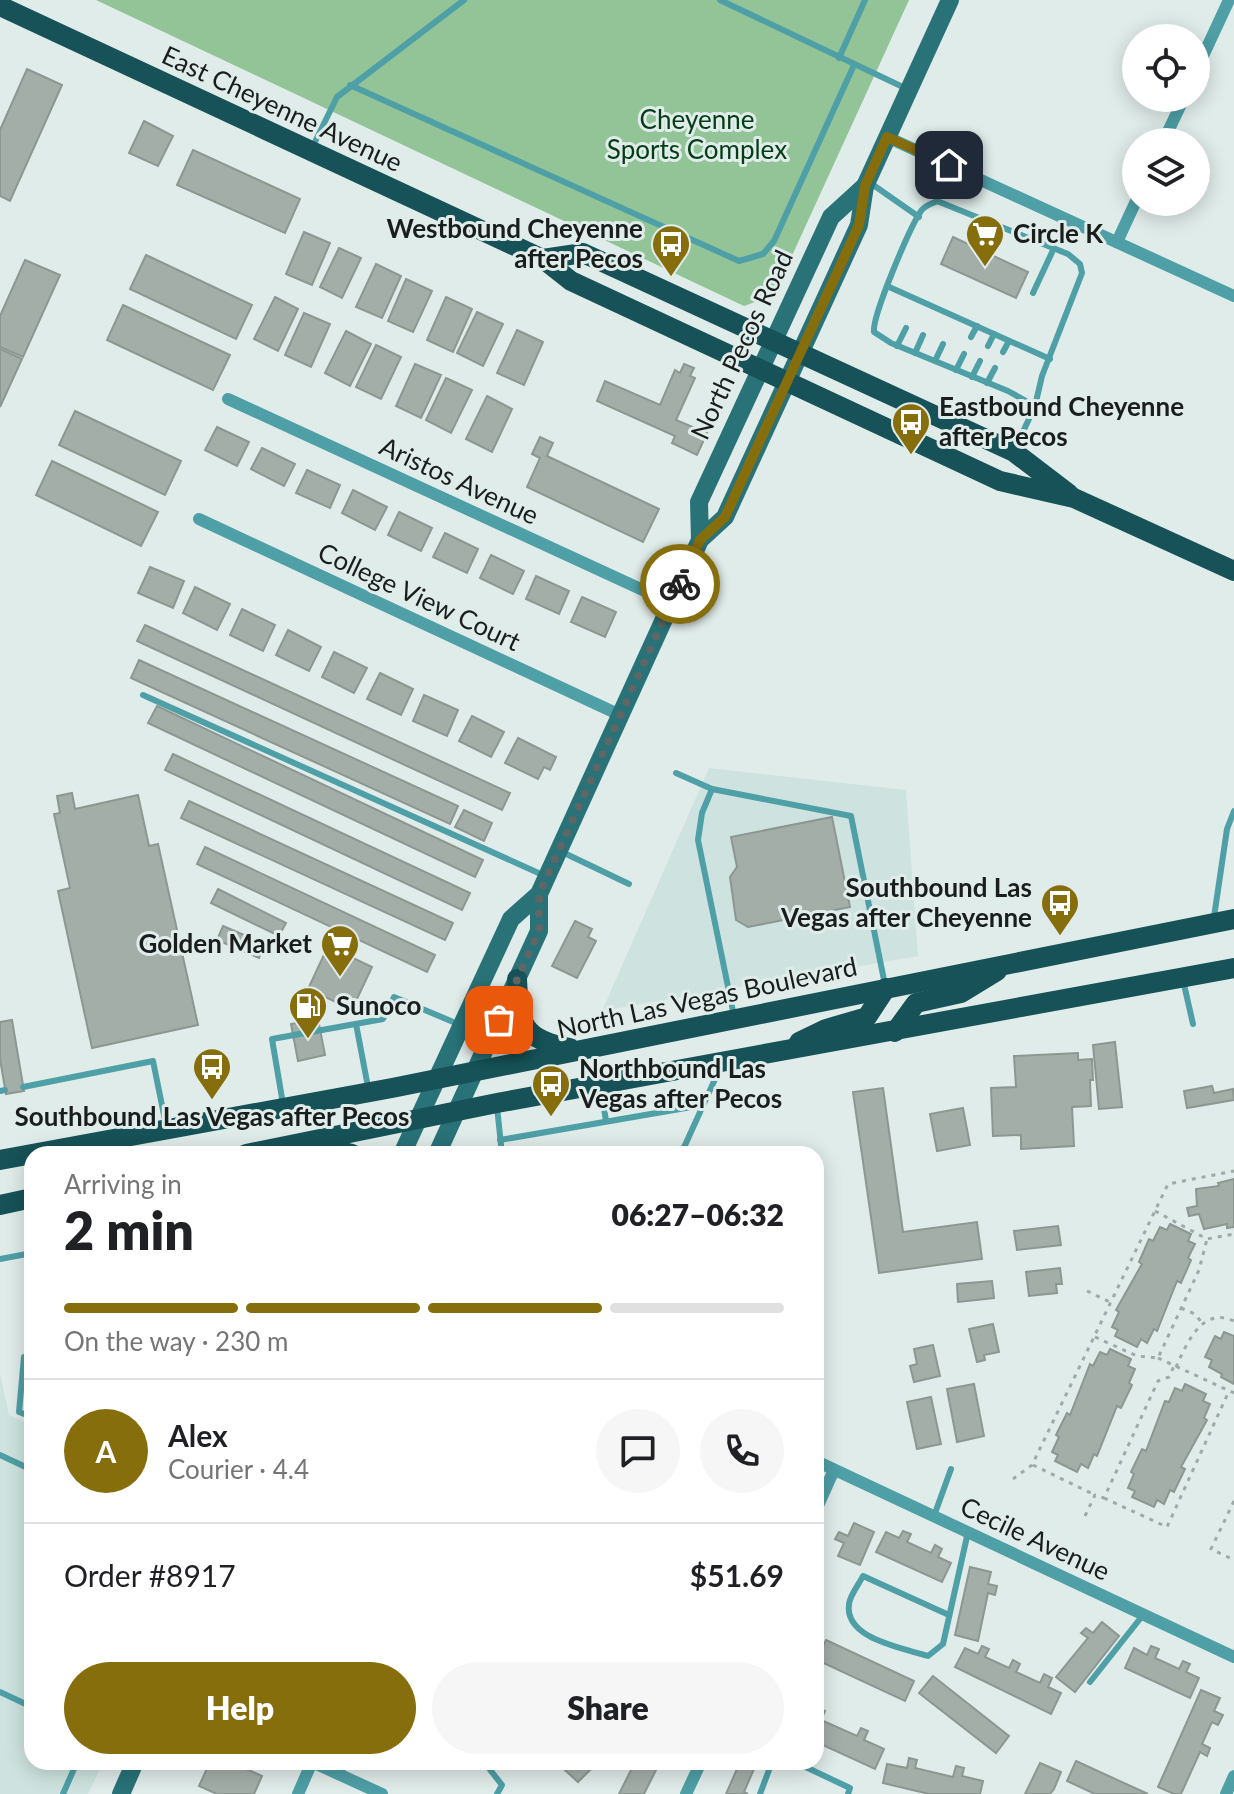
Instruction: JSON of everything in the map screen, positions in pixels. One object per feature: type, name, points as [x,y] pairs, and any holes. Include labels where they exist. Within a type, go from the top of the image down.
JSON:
[{"type":"main road","name":"North Pecos Road","points":[[441,1146],[539,931],[539,894],[700,540],[725,517],[859,225],[866,183],[950,0]]},
{"type":"main road","name":"East Cheyenne Avenue","points":[[0,6],[543,259],[571,281],[1000,481],[1074,498],[1234,571]]},
{"type":"main road","name":"North Pecos Road","points":[[700,540],[699,502],[773,341],[831,217],[866,183]]},
{"type":"main road","name":"East Cheyenne Avenue","points":[[543,259],[583,253],[1014,452],[1074,498]]},
{"type":"main road","name":"North Pecos Road","points":[[406,1146],[511,919],[539,894]]},
{"type":"main road","name":"North Las Vegas Boulevard","points":[[75,1146],[475,1072],[1234,919]]},
{"type":"main road","points":[[895,1032],[916,1003],[961,993],[1011,963]]},
{"type":"main road","points":[[283,1146],[497,1103],[1234,968]]},
{"type":"main road","points":[[517,979],[519,1017],[528,1031],[550,1045],[582,1050]]},
{"type":"main road","points":[[774,1053],[826,1029],[867,1017],[886,988]]},
{"type":"main road","points":[[297,1143],[326,1146]]},
{"type":"main road","name":"North Las Vegas Boulevard","points":[[0,1160],[24,1156]]},
{"type":"main road","points":[[0,1205],[24,1200]]},
{"type":"main road","points":[[121,1794],[132,1770]]},
{"type":"street","points":[[1210,41],[1229,0]]},
{"type":"street","points":[[887,137],[1234,296]]},
{"type":"street","points":[[1117,242],[1129,216]]},
{"type":"street","name":"Aristos Avenue","points":[[228,399],[671,603]]},
{"type":"street","name":"College View Court","points":[[199,519],[620,715]]},
{"type":"street","name":"Cecile Avenue","points":[[824,1465],[1234,1657]]},
{"type":"street","points":[[824,1492],[834,1470]]},
{"type":"street","points":[[298,1794],[308,1770]]},
{"type":"street","points":[[346,1770],[382,1794]]},
{"type":"street","points":[[686,1794],[697,1770]]},
{"type":"street","points":[[1226,1794],[1234,1776]]},
{"type":"lane","points":[[310,151],[333,103],[350,85],[464,0]]},
{"type":"lane","points":[[720,0],[909,90]]},
{"type":"lane","points":[[839,58],[865,0]]},
{"type":"lane","points":[[350,85],[739,261],[763,254],[774,241],[854,65]]},
{"type":"lane","points":[[866,183],[919,217]]},
{"type":"lane","points":[[1014,452],[1035,406],[1042,376],[1082,273],[1080,264],[1068,254],[937,201],[922,209],[887,286],[873,322],[874,332],[897,346],[1035,406]]},
{"type":"lane","points":[[1033,293],[1054,248]]},
{"type":"lane","points":[[887,286],[1050,359]]},
{"type":"lane","points":[[914,310],[919,300]]},
{"type":"lane","points":[[932,318],[936,308]]},
{"type":"lane","points":[[952,328],[957,318]]},
{"type":"lane","points":[[971,337],[977,326]]},
{"type":"lane","points":[[897,346],[906,328]]},
{"type":"lane","points":[[988,346],[994,334]]},
{"type":"lane","points":[[915,353],[923,335]]},
{"type":"lane","points":[[1003,352],[1009,341]]},
{"type":"lane","points":[[935,361],[943,344]]},
{"type":"lane","points":[[956,370],[964,354]]},
{"type":"lane","points":[[972,377],[980,361]]},
{"type":"lane","points":[[987,383],[995,368]]},
{"type":"lane","points":[[143,695],[547,876]]},
{"type":"lane","points":[[676,773],[712,789],[851,816],[886,988]]},
{"type":"lane","points":[[712,789],[702,813],[698,840],[735,1019]]},
{"type":"lane","points":[[1213,923],[1227,829],[1234,811]]},
{"type":"lane","points":[[559,851],[629,884]]},
{"type":"lane","points":[[1183,979],[1193,1024]]},
{"type":"lane","points":[[284,1107],[272,1039],[383,1019],[394,997],[462,1026]]},
{"type":"lane","points":[[356,1024],[369,1092]]},
{"type":"lane","points":[[23,1087],[153,1061],[167,1129]]},
{"type":"lane","points":[[685,1146],[723,1063]]},
{"type":"lane","points":[[600,1085],[606,1121]]},
{"type":"lane","points":[[497,1103],[501,1146]]},
{"type":"lane","points":[[500,1140],[703,1105]]},
{"type":"lane","points":[[0,1259],[24,1254]]},
{"type":"lane","points":[[23,1371],[19,1412],[24,1414]]},
{"type":"lane","points":[[0,1455],[24,1466]]},
{"type":"lane","points":[[934,1516],[951,1469]]},
{"type":"lane","points":[[949,1615],[863,1576],[849,1602],[849,1617],[863,1634],[928,1656],[943,1644],[968,1532]]},
{"type":"lane","points":[[1090,1682],[1143,1615]]},
{"type":"lane","points":[[0,1692],[24,1703]]},
{"type":"lane","points":[[63,1794],[74,1770]]},
{"type":"lane","points":[[490,1770],[502,1785],[497,1794]]},
{"type":"lane","points":[[760,1794],[769,1770]]},
{"type":"lane","points":[[812,1770],[850,1788],[848,1794]]},
{"type":"path","points":[[1013,1479],[1032,1465],[1168,1184],[1234,1171]]},
{"type":"path","points":[[1155,1211],[1207,1239],[1234,1234]]},
{"type":"path","points":[[1158,1358],[1199,1270],[1207,1239]]},
{"type":"path","points":[[1087,1291],[1110,1302]]},
{"type":"path","points":[[1181,1308],[1195,1314],[1202,1323]]},
{"type":"path","points":[[1104,1498],[1158,1381],[1169,1377],[1202,1323],[1218,1316],[1234,1321]]},
{"type":"path","points":[[1032,1465],[1167,1527],[1232,1392],[1158,1358],[1137,1356],[1094,1336]]},
{"type":"path","points":[[1085,1516],[1095,1495]]},
{"type":"path","points":[[1234,1501],[1211,1549],[1234,1560]]},
{"type":"shaded area","points":[[709,768],[906,790],[918,956],[602,1011]]},
{"type":"shaded area","points":[[0,1373],[9,1415],[24,1422],[24,1770],[99,1770],[88,1794],[0,1794]]},
{"type":"green space","name":"Cheyenne Sports Complex","points":[[96,0],[909,0],[774,295],[744,306]]},
{"type":"building","points":[[27,69],[62,85],[10,201],[0,196],[0,130]]},
{"type":"building","points":[[144,121],[173,136],[158,166],[129,153]]},
{"type":"building","points":[[193,150],[300,199],[285,233],[177,185]]},
{"type":"building","points":[[304,232],[330,243],[312,285],[286,274]]},
{"type":"building","name":"Circle K","points":[[953,237],[1028,272],[1016,298],[941,264]]},
{"type":"building","points":[[339,248],[361,258],[342,298],[320,287]]},
{"type":"building","points":[[146,255],[252,305],[236,339],[130,289]]},
{"type":"building","points":[[25,260],[60,275],[23,357],[0,347],[0,316]]},
{"type":"building","points":[[376,264],[401,276],[382,318],[356,307]]},
{"type":"building","points":[[406,279],[432,291],[413,332],[388,321]]},
{"type":"building","points":[[275,297],[298,309],[278,351],[254,339]]},
{"type":"building","points":[[446,297],[472,309],[453,352],[427,340]]},
{"type":"building","points":[[123,305],[230,355],[213,390],[107,340]]},
{"type":"building","points":[[477,312],[503,324],[483,366],[457,353]]},
{"type":"building","points":[[304,313],[330,324],[311,367],[285,355]]},
{"type":"building","points":[[517,330],[543,342],[524,385],[497,373]]},
{"type":"building","points":[[346,331],[371,344],[350,386],[325,373]]},
{"type":"building","points":[[376,345],[401,357],[381,399],[356,387]]},
{"type":"building","points":[[0,349],[22,359],[0,407]]},
{"type":"building","points":[[415,364],[441,375],[421,418],[396,406]]},
{"type":"building","points":[[684,364],[694,368],[690,376],[695,378],[676,420],[707,433],[697,455],[672,443],[675,436],[597,401],[605,381],[660,405],[675,370],[680,373]]},
{"type":"building","points":[[446,378],[472,390],[451,433],[426,420]]},
{"type":"building","points":[[487,396],[512,409],[492,452],[466,439]]},
{"type":"building","points":[[75,411],[181,461],[165,495],[59,445]]},
{"type":"building","points":[[217,427],[249,442],[237,466],[205,450]]},
{"type":"building","points":[[540,437],[553,443],[547,456],[659,509],[643,542],[527,487],[540,458],[532,454]]},
{"type":"building","points":[[262,448],[295,464],[284,486],[251,469]]},
{"type":"building","points":[[52,461],[158,512],[141,546],[36,495]]},
{"type":"building","points":[[307,470],[340,485],[330,508],[296,493]]},
{"type":"building","points":[[353,490],[387,507],[375,530],[342,513]]},
{"type":"building","points":[[399,512],[432,528],[421,551],[388,535]]},
{"type":"building","points":[[445,533],[478,549],[467,573],[433,557]]},
{"type":"building","points":[[491,555],[524,571],[513,594],[480,578]]},
{"type":"building","points":[[150,567],[184,581],[173,608],[138,593]]},
{"type":"building","points":[[536,576],[569,591],[559,614],[526,599]]},
{"type":"building","points":[[195,587],[230,604],[217,630],[183,613]]},
{"type":"building","points":[[582,597],[616,612],[605,637],[571,622]]},
{"type":"building","points":[[242,609],[275,625],[263,651],[230,635]]},
{"type":"building","points":[[145,625],[510,793],[502,810],[137,641]]},
{"type":"building","points":[[288,630],[321,647],[309,671],[276,655]]},
{"type":"building","points":[[334,652],[367,668],[354,693],[322,677]]},
{"type":"building","points":[[139,660],[458,806],[450,824],[131,678]]},
{"type":"building","points":[[380,673],[413,689],[401,715],[367,699]]},
{"type":"building","points":[[424,695],[458,710],[447,736],[413,721]]},
{"type":"building","points":[[157,706],[483,860],[475,877],[148,723]]},
{"type":"building","points":[[472,716],[504,732],[491,757],[459,741]]},
{"type":"building","points":[[518,738],[556,757],[550,770],[544,767],[538,779],[505,763]]},
{"type":"building","points":[[173,754],[470,893],[462,910],[165,770]]},
{"type":"building","points":[[72,793],[75,809],[138,795],[149,846],[158,844],[198,1025],[92,1048],[58,891],[70,888],[54,814],[60,813],[57,796]]},
{"type":"building","points":[[189,801],[453,923],[445,940],[181,818]]},
{"type":"building","points":[[464,810],[492,823],[484,841],[455,827]]},
{"type":"building","points":[[832,817],[850,907],[748,927],[736,920],[730,877],[737,867],[731,837]]},
{"type":"building","points":[[205,847],[435,955],[427,972],[197,864]]},
{"type":"building","points":[[218,889],[286,923],[279,936],[211,903]]},
{"type":"building","points":[[575,921],[592,929],[588,937],[596,941],[577,978],[552,966]]},
{"type":"building","points":[[223,926],[265,944],[259,958],[217,940]]},
{"type":"building","name":"Golden Market","points":[[328,946],[372,967],[357,999],[342,1005],[308,989]]},
{"type":"building","name":"Sunoco","points":[[318,1019],[325,1055],[298,1061],[291,1024]]},
{"type":"building","points":[[12,1020],[24,1091],[6,1094],[0,1059],[0,1022]]},
{"type":"building","points":[[1115,1042],[1122,1107],[1099,1109],[1093,1045]]},
{"type":"building","points":[[1078,1053],[1078,1060],[1092,1059],[1093,1080],[1090,1080],[1091,1106],[1072,1107],[1074,1146],[1021,1149],[1021,1135],[993,1136],[991,1088],[1016,1087],[1014,1056]]},
{"type":"building","points":[[1212,1086],[1214,1093],[1233,1089],[1234,1100],[1187,1108],[1184,1091]]},
{"type":"building","points":[[883,1088],[903,1232],[977,1222],[982,1259],[879,1273],[853,1092]]},
{"type":"building","points":[[963,1108],[970,1145],[937,1151],[930,1114]]},
{"type":"building","points":[[1234,1179],[1234,1227],[1227,1228],[1227,1224],[1204,1229],[1199,1214],[1189,1216],[1187,1208],[1197,1206],[1196,1189],[1219,1186],[1218,1183]]},
{"type":"building","points":[[1170,1224],[1191,1234],[1188,1241],[1195,1244],[1188,1258],[1191,1260],[1181,1283],[1177,1281],[1157,1331],[1154,1329],[1147,1343],[1141,1339],[1137,1347],[1115,1336],[1118,1330],[1112,1327],[1119,1312],[1116,1310],[1142,1264],[1139,1262],[1149,1239],[1153,1241],[1160,1227],[1167,1230]]},
{"type":"building","points":[[1058,1226],[1061,1245],[1017,1250],[1014,1231]]},
{"type":"building","points":[[1060,1268],[1062,1284],[1056,1284],[1057,1293],[1029,1296],[1026,1272]]},
{"type":"building","points":[[992,1281],[994,1298],[958,1302],[957,1284]]},
{"type":"building","points":[[993,1324],[999,1352],[984,1355],[985,1360],[977,1362],[969,1329]]},
{"type":"building","points":[[1224,1332],[1234,1336],[1234,1384],[1209,1367],[1212,1360],[1205,1357],[1215,1336],[1221,1339]]},
{"type":"building","points":[[933,1345],[940,1376],[914,1382],[910,1366],[917,1364],[914,1349]]},
{"type":"building","points":[[1110,1349],[1131,1359],[1128,1366],[1135,1369],[1129,1383],[1132,1385],[1121,1408],[1117,1406],[1097,1456],[1094,1454],[1088,1468],[1081,1464],[1077,1472],[1055,1461],[1058,1455],[1052,1452],[1059,1437],[1056,1435],[1067,1413],[1070,1415],[1090,1364],[1093,1366],[1100,1352],[1107,1355]]},
{"type":"building","points":[[974,1384],[984,1436],[957,1442],[947,1389]]},
{"type":"building","points":[[1185,1384],[1206,1394],[1203,1401],[1210,1404],[1204,1418],[1207,1420],[1181,1467],[1185,1469],[1174,1492],[1170,1490],[1164,1504],[1157,1500],[1154,1507],[1132,1497],[1135,1491],[1128,1488],[1134,1474],[1131,1472],[1142,1449],[1146,1451],[1165,1401],[1169,1402],[1175,1388],[1182,1391]]},
{"type":"building","points":[[931,1397],[941,1444],[917,1449],[907,1402]]},
{"type":"building","points":[[854,1523],[874,1532],[860,1565],[838,1556],[844,1543],[835,1539],[839,1532],[848,1536]]},
{"type":"building","points":[[903,1531],[911,1534],[907,1542],[931,1553],[935,1545],[942,1549],[938,1557],[951,1563],[942,1582],[876,1552],[886,1532],[899,1538]]},
{"type":"building","points":[[970,1567],[991,1572],[988,1584],[997,1586],[995,1595],[988,1593],[978,1641],[955,1635]]},
{"type":"building","points":[[1102,1622],[1119,1636],[1075,1692],[1056,1677],[1088,1638],[1081,1633],[1086,1628],[1093,1633]]},
{"type":"building","points":[[826,1640],[914,1681],[905,1701],[824,1663]]},
{"type":"building","points":[[982,1646],[989,1649],[985,1657],[1009,1668],[1013,1660],[1020,1664],[1016,1672],[1040,1683],[1044,1674],[1052,1678],[1048,1687],[1061,1693],[1051,1714],[955,1667],[965,1648],[978,1654]]},
{"type":"building","points":[[1151,1646],[1159,1649],[1155,1658],[1179,1669],[1183,1661],[1190,1664],[1186,1672],[1199,1678],[1190,1698],[1125,1668],[1134,1648],[1147,1655]]},
{"type":"building","points":[[933,1676],[1009,1736],[996,1753],[919,1693]]},
{"type":"building","points":[[1201,1690],[1220,1698],[1214,1711],[1223,1715],[1218,1725],[1212,1722],[1202,1744],[1210,1748],[1207,1756],[1200,1752],[1181,1794],[1174,1794],[1158,1787]]},
{"type":"building","points":[[824,1721],[857,1736],[861,1728],[868,1731],[864,1740],[884,1749],[875,1769],[824,1746]]},
{"type":"building","points":[[909,1758],[917,1760],[915,1768],[953,1777],[956,1766],[964,1768],[962,1776],[983,1781],[980,1794],[929,1794],[883,1783],[887,1764],[907,1768]]},
{"type":"building","points":[[1076,1761],[1148,1794],[1095,1794],[1067,1781]]},
{"type":"building","points":[[1040,1763],[1061,1772],[1054,1789],[1050,1794],[1025,1794]]},
{"type":"building","points":[[206,1770],[249,1770],[262,1776],[254,1794],[217,1794],[199,1786]]},
{"type":"building","points":[[565,1770],[590,1770],[578,1782]]},
{"type":"building","points":[[631,1770],[656,1770],[644,1794],[619,1794]]},
{"type":"building","points":[[736,1770],[754,1770],[744,1792],[748,1794],[726,1794]]},
{"type":"way so far","points":[[499,1020],[539,931],[539,894],[680,584]]},
{"type":"place","name":"Circle K","points":[[985,268]]},
{"type":"place","name":"Westbound Cheyenne after Pecos","points":[[671,278]]},
{"type":"place","name":"Eastbound Cheyenne after Pecos","points":[[911,456]]},
{"type":"place","name":"Southbound Las Vegas after Cheyenne","points":[[1060,937]]},
{"type":"place","name":"Golden Market","points":[[340,978]]},
{"type":"place","name":"Sunoco","points":[[308,1040]]},
{"type":"place","name":"Southbound Las Vegas after Pecos","points":[[212,1101]]},
{"type":"place","name":"Northbound Las Vegas after Pecos","points":[[551,1118]]},
{"type":"route","points":[[680,584],[700,540],[725,517],[859,225],[865,186],[887,137],[949,165]]}]
